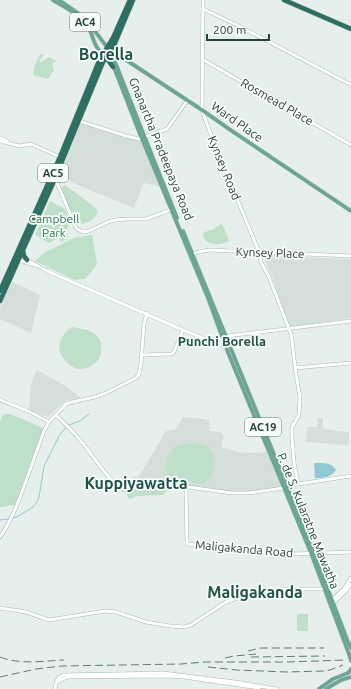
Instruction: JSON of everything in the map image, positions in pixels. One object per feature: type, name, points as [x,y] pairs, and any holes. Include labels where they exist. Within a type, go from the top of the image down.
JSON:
[{"type":"highway","points":[[107,52],[130,0]]},
{"type":"highway","points":[[107,52],[117,39],[133,0]]},
{"type":"highway","points":[[284,0],[351,29]]},
{"type":"highway","name":"AC5","points":[[0,301],[17,258],[79,121],[107,52]]},
{"type":"highway","name":"AC5","points":[[0,291],[17,258],[23,251],[56,178],[62,157],[98,65],[107,52]]},
{"type":"highway","points":[[103,62],[108,60],[113,67]]},
{"type":"highway","points":[[23,251],[24,256],[28,260]]},
{"type":"main road","name":"AC4","points":[[53,0],[78,16],[88,26],[99,51],[107,52]]},
{"type":"main road","name":"AC4","points":[[59,0],[87,20],[107,52]]},
{"type":"main road","name":"Gnanartha Pradeepaya Road","points":[[107,52],[192,255]]},
{"type":"main road","name":"Gnanartha Pradeepaya Road","points":[[107,52],[116,64],[143,138]]},
{"type":"main road","name":"Ward Place","points":[[107,52],[117,54],[351,211]]},
{"type":"main road","name":"P. de S. Kularatne Mawatha","points":[[192,255],[228,350],[286,488]]},
{"type":"main road","name":"P. de S. Kularatne Mawatha","points":[[224,340],[312,553],[331,602],[351,661]]},
{"type":"main road","name":"P. de S. Kularatne Mawatha","points":[[312,553],[350,647]]},
{"type":"main road","points":[[319,689],[333,679],[348,673],[351,670]]},
{"type":"main road","points":[[326,689],[350,676]]},
{"type":"street","name":"Kynsey Road","points":[[203,0],[202,110],[205,121],[259,252],[261,262],[269,277],[291,337],[300,398],[299,415],[292,427],[294,462],[298,484]]},
{"type":"street","points":[[203,9],[239,26],[351,85]]},
{"type":"street","name":"Rosmead Place","points":[[202,59],[351,145]]},
{"type":"street","points":[[79,121],[126,136],[143,138],[167,129],[187,100]]},
{"type":"street","points":[[192,103],[198,103],[202,100]]},
{"type":"street","points":[[205,121],[209,118],[214,118]]},
{"type":"street","points":[[0,138],[13,144]]},
{"type":"street","points":[[0,141],[20,146],[31,144],[62,157]]},
{"type":"street","points":[[56,178],[76,228],[84,232],[115,220],[127,218],[146,219],[172,209]]},
{"type":"street","name":"Kynsey Place","points":[[192,255],[210,250],[275,254],[351,256]]},
{"type":"street","points":[[17,258],[28,260],[40,268]]},
{"type":"street","points":[[17,258],[209,340],[224,340],[233,336],[351,321]]},
{"type":"street","points":[[0,537],[11,519],[44,431],[49,422],[66,404],[106,394],[136,378],[139,374],[144,324],[147,313]]},
{"type":"street","points":[[142,355],[172,354],[184,330]]},
{"type":"street","points":[[209,340],[224,340]]},
{"type":"street","points":[[295,368],[351,363]]},
{"type":"street","points":[[0,400],[28,411],[49,422]]},
{"type":"street","points":[[56,415],[80,440],[112,481],[124,490],[135,479],[232,493],[248,493],[286,488],[298,484],[351,476]]},
{"type":"street","name":"Maligakanda Road","points":[[186,487],[187,544],[272,553],[312,553]]},
{"type":"street","points":[[312,553],[351,552]]},
{"type":"street","points":[[331,602],[344,589],[351,578]]},
{"type":"street","points":[[331,602],[345,592],[351,584]]},
{"type":"street","points":[[0,608],[26,612],[50,620],[105,611],[116,612],[136,620],[170,626],[184,626],[191,625],[226,602],[254,592],[325,588]]},
{"type":"street","points":[[55,689],[59,679],[67,677],[163,673],[277,689]]},
{"type":"street","points":[[77,676],[184,677],[264,689]]},
{"type":"shaded area","points":[[81,123],[141,140],[161,187],[144,183],[134,208],[59,177]]},
{"type":"shaded area","points":[[263,256],[351,259],[351,318],[290,328],[273,279]]},
{"type":"shaded area","points":[[12,282],[40,295],[31,333],[0,319],[0,307]]},
{"type":"shaded area","points":[[37,370],[64,385],[81,398],[67,400],[48,417],[29,410],[31,384]]},
{"type":"shaded area","points":[[183,417],[209,420],[210,431],[220,432],[224,435],[221,447],[238,452],[267,452],[281,487],[236,492],[140,480],[139,476],[166,431],[176,429]]},
{"type":"shaded area","points":[[318,418],[323,418],[323,429],[349,432],[348,445],[306,442],[307,427],[317,427]]},
{"type":"green space","points":[[41,54],[44,55],[39,61],[41,62],[49,57],[56,61],[52,64],[54,70],[48,79],[33,75],[36,63]]},
{"type":"green space","points":[[65,185],[98,211],[92,220],[81,224],[80,222],[75,222],[61,188]]},
{"type":"green space","name":"Campbell Park","points":[[50,201],[65,209],[70,222],[65,234],[67,234],[69,238],[61,242],[59,238],[49,243],[35,235]]},
{"type":"green space","points":[[222,224],[229,241],[221,244],[209,243],[204,237],[203,233],[213,230]]},
{"type":"green space","points":[[92,235],[97,264],[85,279],[75,280],[35,261],[44,253],[74,238]]},
{"type":"green space","points":[[72,327],[93,333],[100,339],[100,357],[93,365],[89,367],[80,369],[73,367],[66,362],[60,351],[59,346],[63,336]]},
{"type":"green space","points":[[10,414],[43,429],[15,505],[0,507],[0,422],[2,416]]},
{"type":"green space","points":[[193,443],[206,446],[213,455],[214,466],[210,478],[201,484],[170,478],[165,473],[167,459],[171,451],[179,446]]},
{"type":"green space","points":[[139,484],[168,488],[163,495],[136,496],[129,499],[126,493],[132,487]]},
{"type":"green space","points":[[298,614],[308,614],[308,631],[297,630]]},
{"type":"water","points":[[314,463],[329,464],[336,470],[330,476],[315,478]]},
{"type":"waterway","points":[[69,425],[80,421],[89,414]]},
{"type":"waterway","points":[[12,518],[17,517],[33,507],[37,502],[44,466],[59,436],[66,427]]},
{"type":"waterway","points":[[0,520],[9,519]]},
{"type":"railway","points":[[248,651],[261,648],[324,648]]},
{"type":"railway","points":[[225,658],[256,654]]},
{"type":"railway","points":[[251,657],[325,656]]},
{"type":"railway","points":[[0,657],[24,662],[64,660]]},
{"type":"railway","points":[[0,677],[36,669],[62,666],[345,660]]},
{"type":"railway","points":[[208,667],[286,672],[324,671],[343,665]]},
{"type":"district","name":"Borella","points":[[106,54]]},
{"type":"district","name":"Punchi Borella","points":[[222,341]]},
{"type":"district","name":"Kuppiyawatta","points":[[136,483]]},
{"type":"district","name":"Maligakanda","points":[[255,592]]}]
